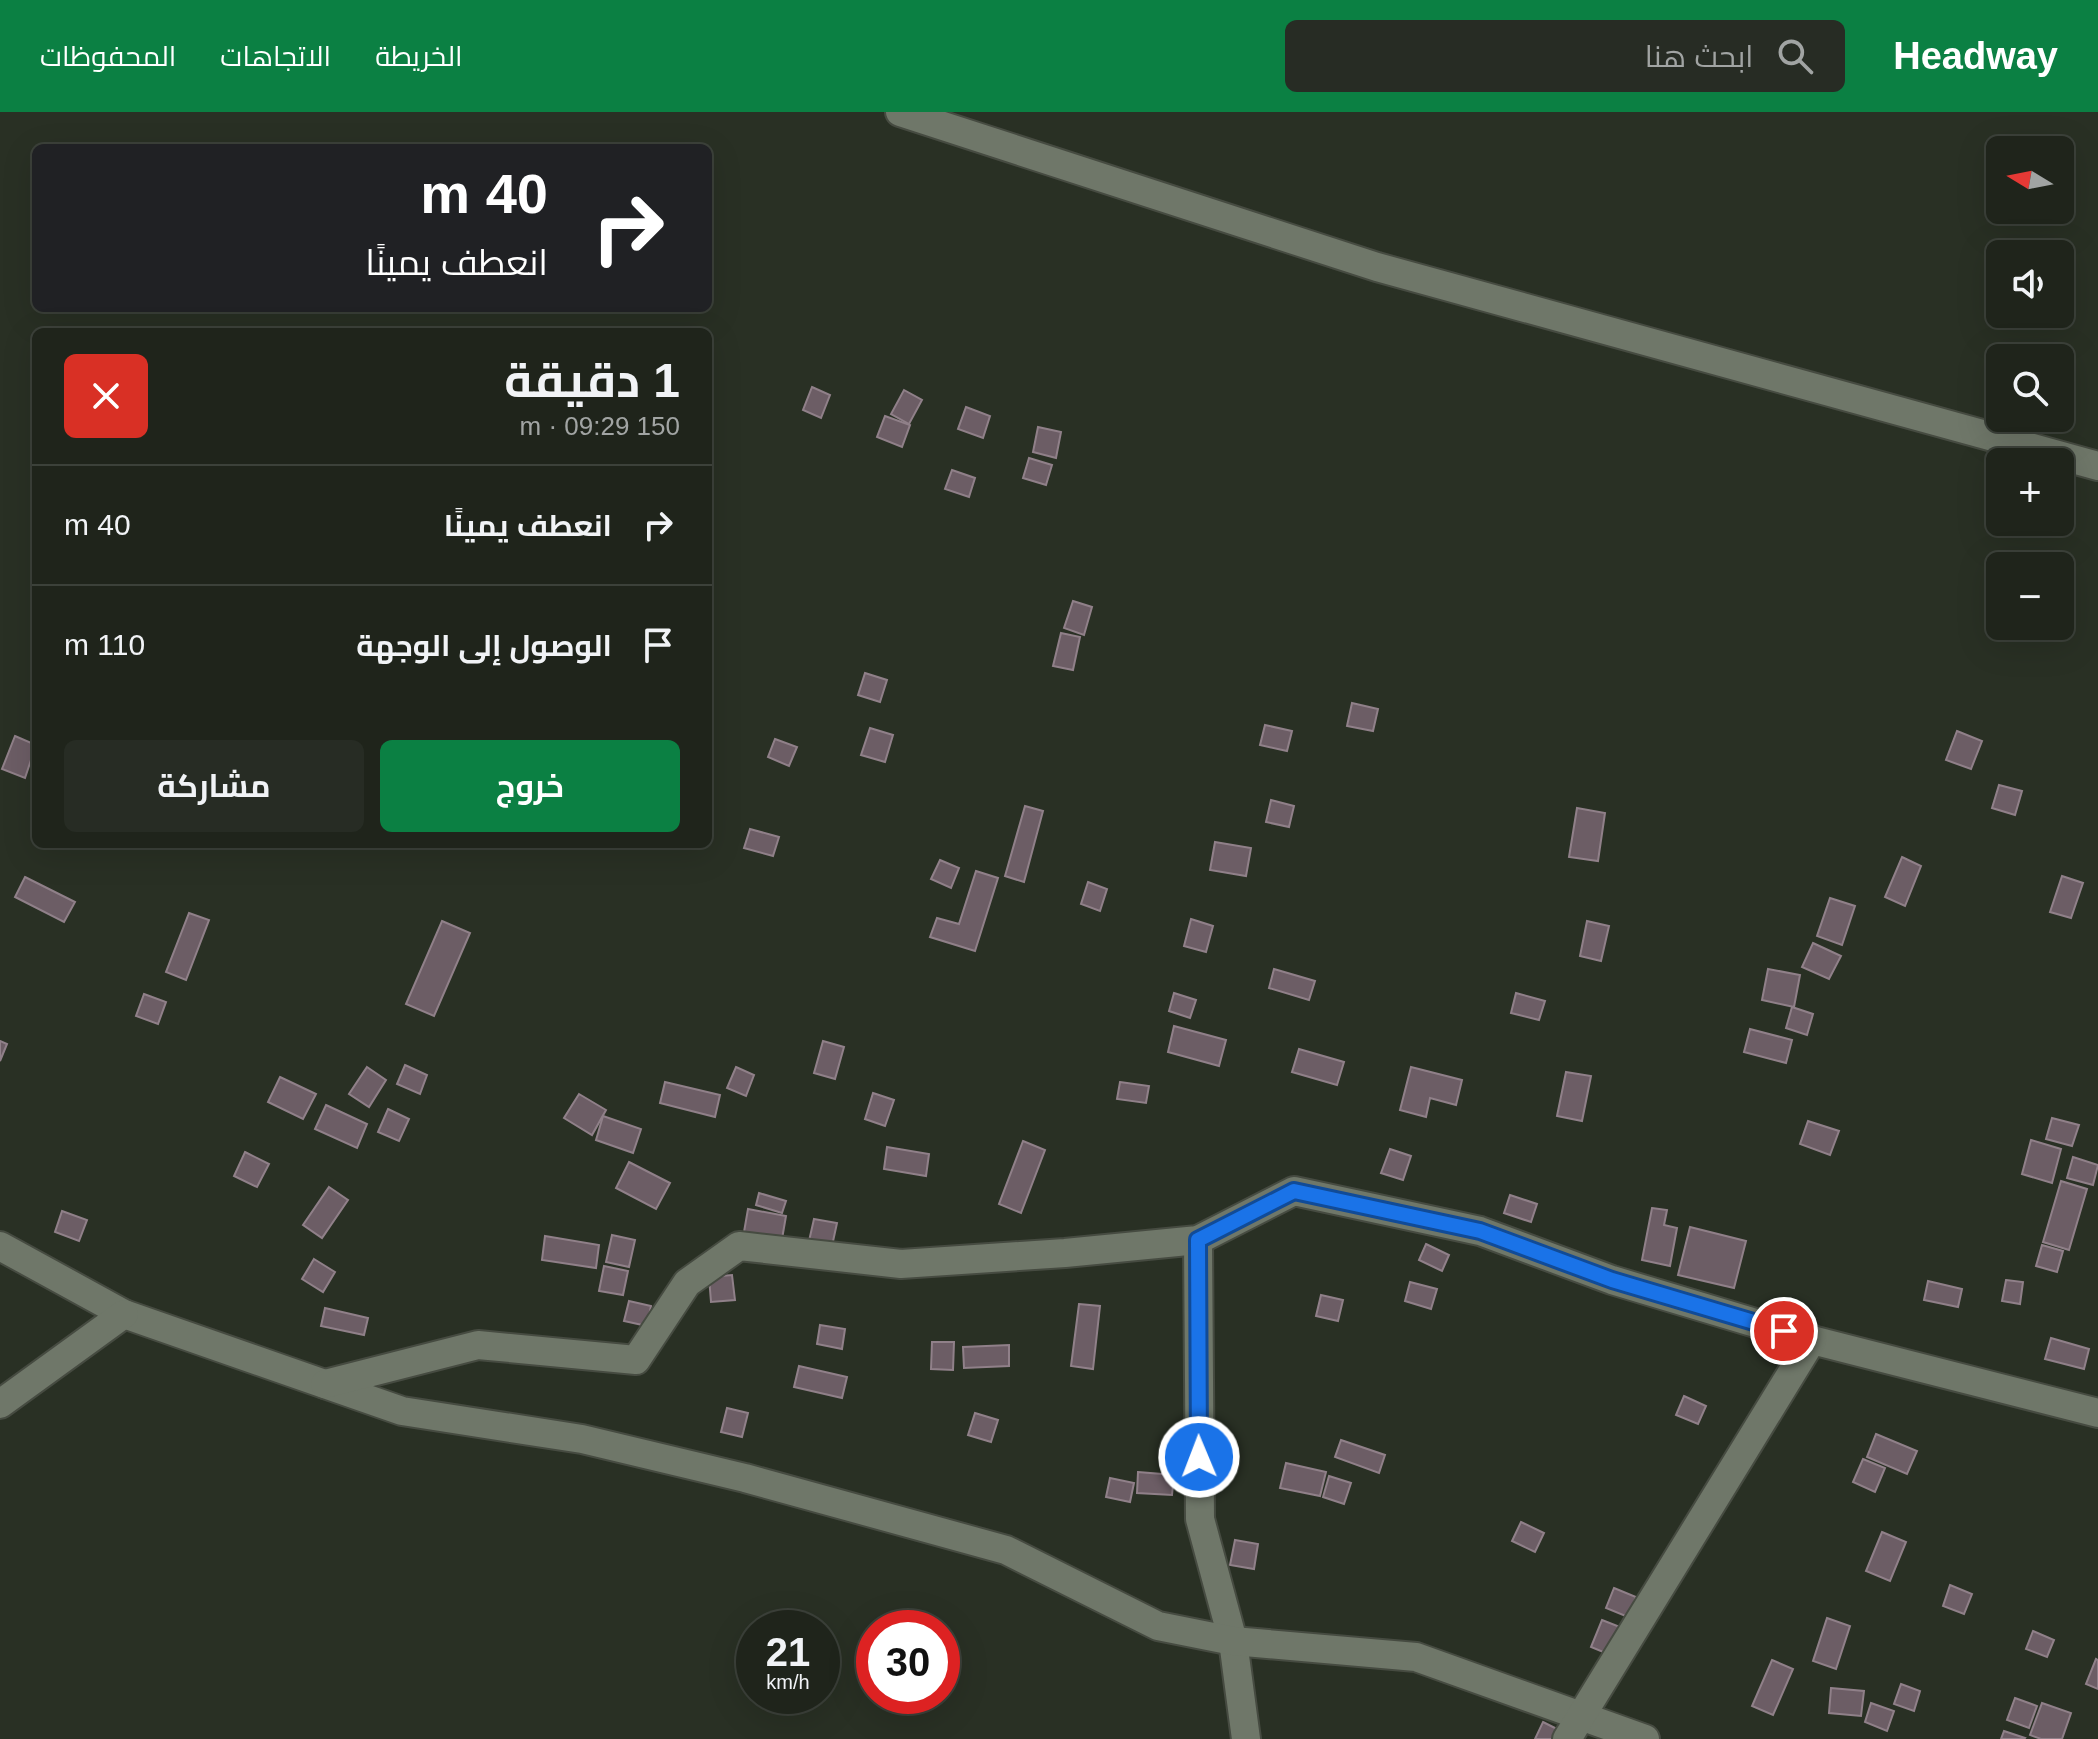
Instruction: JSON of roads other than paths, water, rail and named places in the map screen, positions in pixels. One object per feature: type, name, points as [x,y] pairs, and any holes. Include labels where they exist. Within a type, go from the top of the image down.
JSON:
[{"type":"street","points":[[900,112],[1377,267],[2098,466]]},
{"type":"street","points":[[325,1384],[478,1345],[636,1360],[687,1283],[739,1246],[901,1264],[1198,1240],[1294,1191],[1480,1231],[1612,1280],[1812,1340],[2098,1413]]},
{"type":"street","points":[[1198,1240],[1200,1519],[1233,1641],[1246,1739]]},
{"type":"street","points":[[0,1246],[124,1314],[402,1411],[582,1439],[745,1478],[1006,1550],[1158,1626],[1233,1641],[1416,1657],[1574,1727],[1645,1739]]},
{"type":"street","points":[[0,1404],[124,1314]]},
{"type":"street","points":[[1574,1727],[1812,1340]]}]
